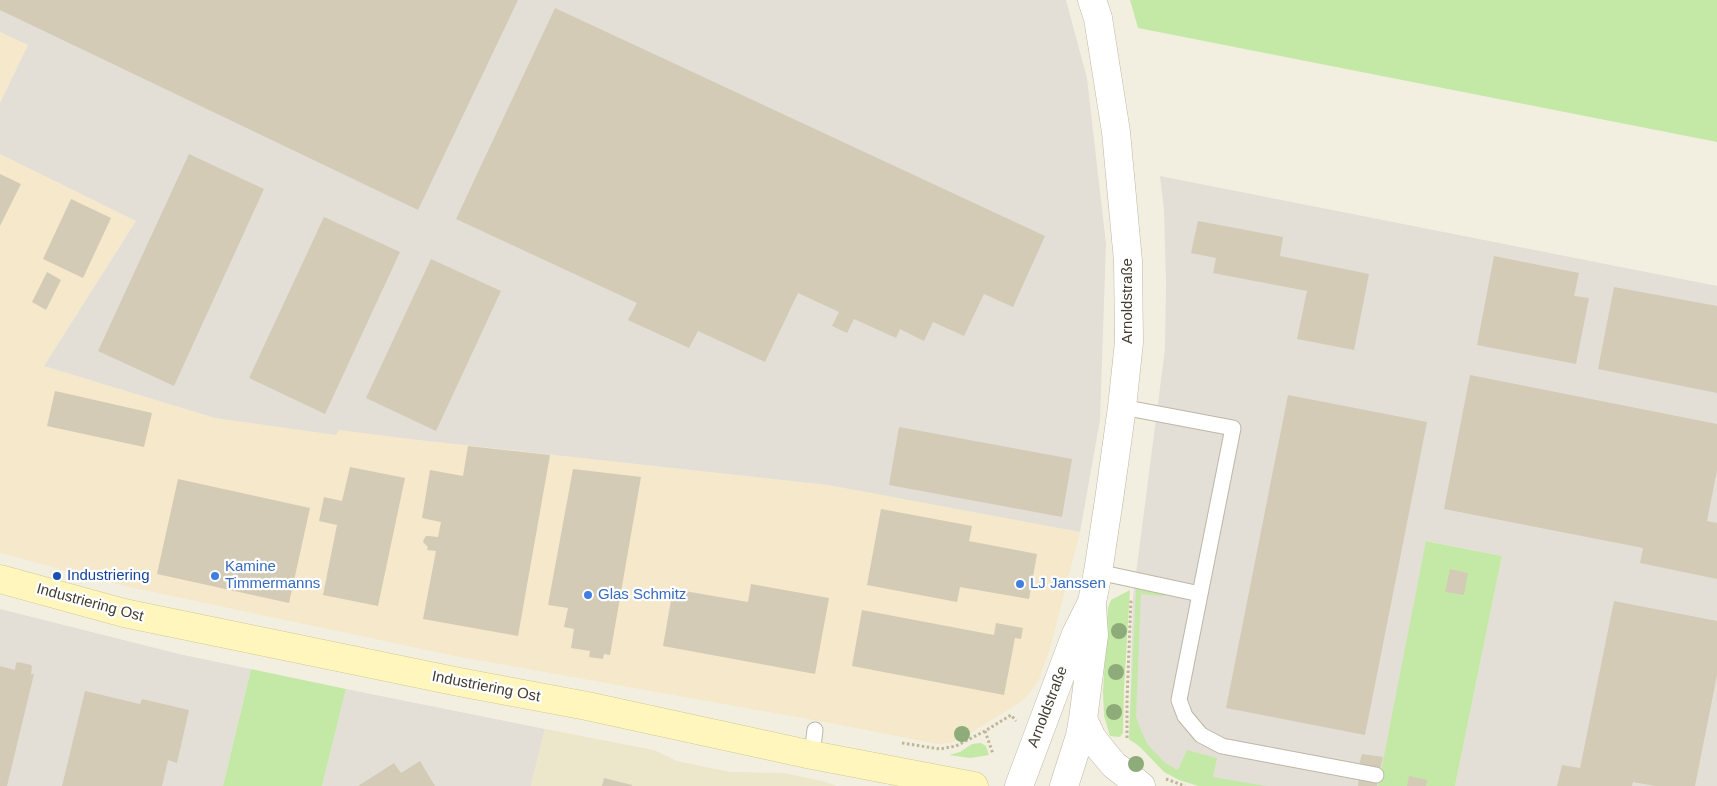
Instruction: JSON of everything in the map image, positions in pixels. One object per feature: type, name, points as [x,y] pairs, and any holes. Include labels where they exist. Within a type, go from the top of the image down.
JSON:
[{"type":"street","name":"Arnoldstraße","points":[[1064,786],[1080,736],[1083,719],[1094,634],[1092,602],[1122,407],[1129,342],[1128,261],[1116,132],[1098,18],[1092,0]]},
{"type":"street","name":"Industriering Ost","points":[[0,579],[124,613],[459,682],[587,706],[814,742],[902,779],[974,786]]},
{"type":"street","name":"Arnoldstraße","points":[[1019,786],[1076,634],[1092,602]]},
{"type":"street","points":[[1083,719],[1092,738],[1114,765],[1141,786]]},
{"type":"lane","points":[[1122,407],[1233,428],[1179,700],[1184,716],[1201,735],[1222,746],[1376,775]]},
{"type":"lane","points":[[1098,572],[1200,594]]},
{"type":"path","points":[[1130,746],[1127,737],[1127,700],[1132,596]]},
{"type":"path","points":[[993,754],[985,732],[1011,715],[1018,722]]},
{"type":"shaded area","points":[[0,0],[1066,0],[1087,78],[1106,244],[1100,420],[1080,532],[828,485],[339,430],[336,435],[215,418],[44,366],[136,221],[0,154],[0,103],[28,45],[0,32]]},
{"type":"shaded area","points":[[0,32],[28,45],[0,103]]},
{"type":"shaded area","points":[[0,154],[136,221],[44,366],[215,418],[336,435],[339,429],[418,440],[828,485],[1080,532],[1051,645],[1038,682],[1024,700],[961,739],[950,743],[937,744],[455,656],[125,586],[0,553]]},
{"type":"shaded area","points":[[1160,176],[1717,286],[1717,786],[1455,786],[1502,556],[1427,541],[1378,786],[1201,786],[1178,778],[1141,745],[1129,740],[1133,597],[1165,349],[1164,210]]},
{"type":"shaded area","points":[[0,609],[179,654],[251,669],[223,786],[0,786]]},
{"type":"shaded area","points":[[346,689],[545,729],[531,786],[322,786]]},
{"type":"shaded area","points":[[545,729],[654,750],[677,761],[730,772],[784,773],[837,786],[531,786]]},
{"type":"green space","points":[[1130,0],[1717,0],[1717,142],[1138,28]]},
{"type":"green space","points":[[1426,541],[1502,556],[1455,786],[1378,786]]},
{"type":"green space","points":[[1136,589],[1163,592],[1165,594],[1162,596],[1141,594],[1136,717],[1148,745],[1165,763],[1178,770],[1187,750],[1217,758],[1213,777],[1266,786],[1198,786],[1179,780],[1164,772],[1140,747],[1129,739]]},
{"type":"green space","points":[[1130,590],[1123,733],[1120,737],[1110,736],[1104,716],[1103,691],[1108,608],[1111,600]]},
{"type":"green space","points":[[251,669],[346,689],[322,786],[223,786]]},
{"type":"green space","points":[[981,743],[986,746],[989,755],[970,758],[949,755],[960,752],[972,744]]},
{"type":"building","points":[[0,0],[518,0],[418,210],[0,10]]},
{"type":"building","points":[[555,8],[1045,236],[1013,307],[984,294],[964,336],[933,322],[924,341],[900,329],[896,338],[854,319],[847,333],[832,326],[839,312],[798,293],[765,362],[698,331],[689,348],[628,320],[637,303],[456,219]]},
{"type":"building","points":[[189,154],[264,189],[174,386],[98,351]]},
{"type":"building","points":[[0,174],[21,184],[0,226]]},
{"type":"building","points":[[71,199],[111,218],[83,278],[43,259]]},
{"type":"building","points":[[324,217],[400,252],[325,414],[249,378]]},
{"type":"building","points":[[1198,221],[1283,237],[1280,256],[1369,274],[1354,350],[1297,339],[1307,291],[1213,273],[1216,258],[1191,253]]},
{"type":"building","points":[[1494,256],[1579,273],[1574,296],[1589,298],[1576,364],[1477,345]]},
{"type":"building","points":[[431,259],[501,291],[436,431],[366,398]]},
{"type":"building","points":[[47,272],[61,280],[46,310],[32,302]]},
{"type":"building","points":[[1614,287],[1717,306],[1717,393],[1598,369]]},
{"type":"building","points":[[1470,375],[1717,424],[1717,470],[1707,521],[1717,523],[1717,579],[1640,563],[1643,548],[1444,509]]},
{"type":"building","points":[[55,391],[152,413],[144,447],[47,426]]},
{"type":"building","points":[[1288,395],[1427,422],[1365,735],[1226,708]]},
{"type":"building","points":[[899,427],[1072,459],[1062,517],[889,485]]},
{"type":"building","points":[[468,446],[550,455],[518,636],[423,619],[436,551],[427,550],[428,547],[423,542],[426,536],[438,537],[441,522],[422,518],[430,470],[463,476]]},
{"type":"building","points":[[350,467],[405,478],[378,606],[323,595],[337,525],[319,521],[324,497],[342,501]]},
{"type":"building","points":[[573,469],[641,477],[610,655],[604,654],[603,659],[589,657],[590,651],[571,648],[574,629],[564,627],[568,608],[548,605]]},
{"type":"building","points":[[178,479],[310,508],[289,603],[157,574]]},
{"type":"building","points":[[881,509],[972,526],[969,541],[1037,554],[1029,599],[960,587],[957,602],[867,585]]},
{"type":"building","points":[[1450,569],[1468,573],[1464,595],[1445,592]]},
{"type":"building","points":[[751,584],[829,598],[815,674],[663,646],[673,589],[748,602]]},
{"type":"building","points":[[1614,601],[1717,621],[1717,675],[1695,786],[1655,786],[1633,782],[1632,786],[1557,786],[1562,765],[1580,768]]},
{"type":"building","points":[[862,610],[994,635],[996,623],[1023,628],[1021,639],[1015,638],[1004,695],[852,666]]},
{"type":"building","points":[[16,663],[31,665],[31,674],[34,674],[7,786],[0,786],[0,666],[15,670]]},
{"type":"building","points":[[85,691],[140,704],[142,699],[189,710],[177,763],[168,760],[162,786],[62,786]]},
{"type":"building","points":[[1362,754],[1383,757],[1380,769],[1359,765]]},
{"type":"building","points":[[420,761],[435,786],[358,786],[394,763],[401,773]]},
{"type":"building","points":[[1409,776],[1427,780],[1426,786],[1407,786]]},
{"type":"building","points":[[1359,777],[1378,781],[1377,786],[1358,786]]},
{"type":"building","points":[[604,778],[632,785],[632,786],[602,786]]},
{"type":"place","name":"Industriering","points":[[57,576]]},
{"type":"place","name":"Kamine Timmermanns","points":[[215,576]]},
{"type":"place","name":"LJ Janssen","points":[[1020,584]]},
{"type":"place","name":"Glas Schmitz","points":[[588,595]]}]
